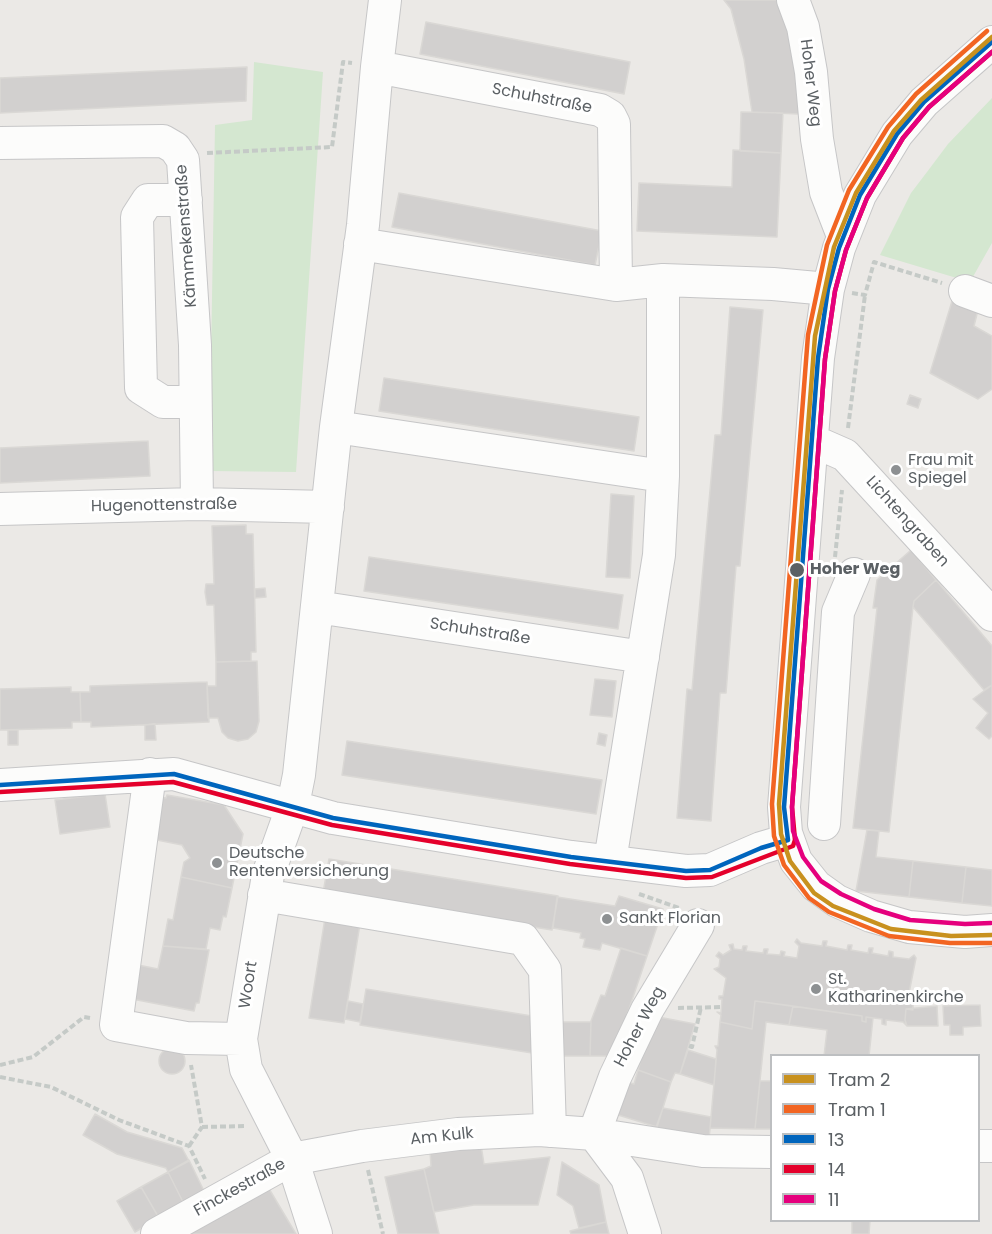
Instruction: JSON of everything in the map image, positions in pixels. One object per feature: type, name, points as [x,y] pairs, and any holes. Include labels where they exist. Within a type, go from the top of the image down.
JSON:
[{"type":"street","points":[[293,805],[301,759],[336,427],[360,244],[377,67],[386,0]]},
{"type":"street","name":"Hoher Weg","points":[[793,0],[803,27],[812,72],[817,139],[826,192],[843,236]]},
{"type":"street","points":[[992,42],[924,102],[897,134],[860,195],[843,236],[828,289],[819,346],[784,807],[788,840],[796,861],[816,886],[837,901],[871,916],[909,927],[965,932],[992,930]]},
{"type":"street","name":"Schuhstraße","points":[[377,67],[600,110],[610,116],[614,124],[615,152],[616,285]]},
{"type":"street","name":"Kämmekenstraße","points":[[0,143],[163,141],[176,148],[183,160],[195,402],[197,504]]},
{"type":"street","points":[[186,200],[148,200],[137,217],[141,388],[163,402],[195,402]]},
{"type":"street","points":[[360,244],[616,285],[663,280],[773,284],[828,289]]},
{"type":"street","points":[[609,861],[659,555],[663,476],[663,280]]},
{"type":"street","points":[[336,427],[663,476]]},
{"type":"street","name":"Lichtengraben","points":[[813,441],[845,454],[992,615]]},
{"type":"street","name":"Hugenottenstraße","points":[[0,508],[197,504],[328,507]]},
{"type":"street","points":[[824,824],[838,612],[854,574]]},
{"type":"street","name":"Schuhstraße","points":[[317,607],[643,657]]},
{"type":"street","points":[[150,774],[116,1025],[186,1038],[241,1039]]},
{"type":"street","points":[[0,785],[174,774],[293,805],[333,818],[686,871],[706,871],[788,840]]},
{"type":"street","name":"Woort","points":[[293,805],[264,895],[241,1039],[246,1069],[292,1159],[316,1234]]},
{"type":"street","points":[[264,895],[523,939],[545,970],[550,1131]]},
{"type":"street","name":"Hoher Weg","points":[[594,1134],[615,1077],[647,1010],[698,925]]},
{"type":"street","name":"Am Kulk","points":[[292,1159],[362,1146],[458,1134],[550,1131],[594,1134],[703,1151],[770,1152]]},
{"type":"street","points":[[594,1134],[627,1178],[645,1234]]},
{"type":"street","name":"Finckestraße","points":[[157,1234],[292,1159]]},
{"type":"path","points":[[179,154],[332,147],[343,62],[377,67]]},
{"type":"path","points":[[874,262],[932,279]]},
{"type":"path","points":[[640,894],[676,906],[698,925]]},
{"type":"path","points":[[689,1046],[692,1047],[701,1007]]},
{"type":"path","points":[[647,1010],[722,1007]]},
{"type":"path","points":[[0,1065],[33,1057],[84,1017],[116,1025]]},
{"type":"path","points":[[186,1038],[202,1127],[189,1146]]},
{"type":"path","points":[[0,1077],[51,1087],[118,1120],[189,1146],[216,1202]]},
{"type":"path","points":[[202,1127],[275,1126]]},
{"type":"path","points":[[362,1146],[383,1234]]},
{"type":"green space","points":[[254,62],[323,72],[296,472],[209,471],[215,125],[252,120]]},
{"type":"green space","points":[[992,98],[992,243],[970,282],[880,255],[911,193],[948,144]]},
{"type":"building","points":[[724,0],[779,0],[794,56],[799,114],[752,112],[744,59],[731,9]]},
{"type":"building","points":[[426,22],[630,62],[624,94],[420,54]]},
{"type":"building","points":[[247,67],[246,101],[0,113],[0,78]]},
{"type":"building","points":[[741,112],[783,113],[781,153],[740,151]]},
{"type":"building","points":[[733,150],[781,153],[777,237],[637,231],[639,183],[732,187]]},
{"type":"building","points":[[399,193],[602,231],[595,265],[392,227]]},
{"type":"building","points":[[953,298],[979,306],[974,326],[992,336],[992,389],[978,399],[930,373]]},
{"type":"building","points":[[730,307],[763,310],[740,566],[736,566],[726,693],[720,693],[711,821],[677,818],[687,689],[692,690],[715,435],[721,435]]},
{"type":"building","points":[[384,378],[639,417],[634,451],[379,411]]},
{"type":"building","points":[[910,395],[921,399],[918,408],[907,404]]},
{"type":"building","points":[[148,441],[150,476],[0,483],[0,448]]},
{"type":"building","points":[[611,494],[634,496],[630,578],[606,577]]},
{"type":"building","points":[[246,525],[246,534],[253,534],[256,652],[251,652],[251,661],[216,662],[214,605],[207,605],[205,592],[206,584],[214,584],[212,526]]},
{"type":"building","points":[[911,550],[936,580],[914,601],[889,832],[853,828],[877,608],[873,608],[877,580]]},
{"type":"building","points":[[369,557],[623,595],[618,629],[364,591]]},
{"type":"building","points":[[936,580],[992,646],[992,685],[984,690],[913,607],[914,601]]},
{"type":"building","points":[[265,588],[266,597],[255,598],[255,589]]},
{"type":"building","points":[[257,661],[259,721],[256,732],[248,739],[238,741],[228,738],[222,732],[218,718],[208,718],[207,686],[216,686],[216,662]]},
{"type":"building","points":[[595,679],[616,681],[612,717],[590,715]]},
{"type":"building","points":[[207,682],[209,722],[91,727],[91,722],[81,722],[80,692],[90,692],[90,686]]},
{"type":"building","points":[[992,685],[992,736],[989,739],[976,728],[988,713],[973,699]]},
{"type":"building","points":[[71,687],[71,692],[80,692],[81,722],[72,722],[72,728],[0,730],[0,689]]},
{"type":"building","points":[[155,724],[156,740],[145,740],[145,725]]},
{"type":"building","points":[[8,730],[18,730],[18,745],[8,745]]},
{"type":"building","points":[[599,733],[607,735],[605,746],[597,744]]},
{"type":"building","points":[[347,741],[602,780],[596,814],[342,775]]},
{"type":"building","points":[[105,794],[110,827],[60,834],[55,800]]},
{"type":"building","points":[[167,795],[224,805],[243,834],[232,888],[181,877],[184,862],[190,858],[182,845],[152,839],[160,797],[166,798]]},
{"type":"building","points":[[867,830],[879,831],[876,857],[913,861],[909,897],[856,891]]},
{"type":"building","points":[[329,859],[558,896],[552,930],[323,893]]},
{"type":"building","points":[[913,861],[966,867],[962,903],[909,897]]},
{"type":"building","points":[[966,867],[992,870],[992,906],[962,903]]},
{"type":"building","points":[[181,877],[232,888],[226,917],[223,916],[220,930],[210,928],[206,949],[163,946],[168,919],[173,920]]},
{"type":"building","name":"Sankt Florian","points":[[619,896],[663,909],[647,956],[602,943],[600,950],[583,947],[585,939],[580,938],[581,933],[553,928],[557,897],[615,906]]},
{"type":"building","points":[[325,918],[360,924],[344,1023],[309,1018]]},
{"type":"building","name":"St. Katharinenkirche","points":[[797,939],[801,943],[822,946],[823,941],[827,941],[826,946],[847,950],[848,945],[852,945],[851,950],[868,953],[869,948],[873,948],[872,953],[888,956],[889,951],[893,952],[893,957],[909,959],[914,955],[916,958],[907,1003],[913,1004],[913,1010],[906,1009],[907,1026],[903,1022],[886,1020],[886,1025],[882,1024],[882,1019],[866,1017],[866,1022],[862,1021],[862,1016],[755,1001],[752,1029],[720,1022],[721,1015],[717,1012],[721,1013],[722,999],[719,999],[719,996],[723,996],[726,978],[714,969],[719,967],[720,959],[716,956],[719,952],[723,955],[731,950],[729,945],[733,944],[734,949],[742,950],[743,946],[747,946],[746,951],[763,953],[764,949],[768,949],[767,954],[780,955],[781,951],[785,952],[784,956],[797,958],[799,946],[795,942]]},
{"type":"building","points":[[163,946],[209,950],[199,1003],[196,1003],[194,1011],[127,998],[133,964],[158,969]]},
{"type":"building","points":[[621,948],[647,956],[613,1056],[590,1056],[591,1021],[601,995],[605,996]]},
{"type":"building","points":[[366,989],[538,1017],[532,1053],[360,1025]]},
{"type":"building","points":[[348,1001],[363,1004],[360,1022],[345,1019]]},
{"type":"building","points":[[755,1001],[793,1006],[789,1025],[766,1022],[755,1129],[710,1128],[717,1050],[715,1046],[718,1046],[720,1022],[752,1029]]},
{"type":"building","points":[[980,1005],[981,1026],[963,1027],[963,1035],[950,1035],[950,1025],[944,1025],[943,1006]]},
{"type":"building","points":[[793,1006],[862,1016],[862,1021],[866,1022],[866,1017],[873,1018],[869,1054],[824,1054],[827,1030],[789,1025]]},
{"type":"building","points":[[937,1006],[938,1026],[907,1026],[906,1009]]},
{"type":"building","points":[[653,1016],[695,1024],[680,1074],[675,1073],[671,1082],[638,1070]]},
{"type":"building","points":[[553,1022],[591,1022],[590,1056],[553,1056]]},
{"type":"building","points":[[172,1048],[181,1052],[185,1061],[181,1070],[172,1074],[163,1070],[159,1061],[163,1052]]},
{"type":"building","points":[[688,1050],[716,1059],[714,1085],[680,1074]]},
{"type":"building","points":[[638,1070],[671,1082],[657,1127],[615,1114],[627,1082],[634,1084]]},
{"type":"building","points":[[760,1081],[770,1081],[770,1129],[755,1129]]},
{"type":"building","points":[[663,1108],[711,1117],[709,1140],[655,1130]]},
{"type":"building","points":[[95,1114],[127,1132],[182,1148],[189,1161],[168,1172],[166,1168],[117,1154],[83,1135]]},
{"type":"building","points":[[481,1145],[484,1164],[550,1157],[538,1205],[474,1205],[434,1212],[424,1169],[431,1166],[430,1151]]},
{"type":"building","points":[[189,1160],[205,1193],[184,1204],[168,1172]]},
{"type":"building","points":[[562,1162],[599,1185],[606,1222],[579,1228],[573,1206],[557,1195]]},
{"type":"building","points":[[424,1169],[439,1234],[398,1234],[385,1177]]},
{"type":"building","points":[[168,1172],[184,1204],[159,1218],[141,1187]]},
{"type":"building","points":[[141,1187],[159,1218],[135,1232],[117,1201]]},
{"type":"building","points":[[268,1187],[296,1234],[183,1234]]},
{"type":"building","points":[[606,1222],[609,1234],[571,1234],[570,1231]]},
{"type":"building","points":[[852,1222],[870,1222],[869,1234],[852,1234]]},
{"type":"tram line","name":"1","points":[[987,31],[916,94],[888,127],[849,190],[827,245],[808,335],[772,804],[774,836],[784,865],[809,898],[829,912],[889,936],[950,943],[992,943]]},
{"type":"tram line","name":"2","points":[[992,37],[921,100],[894,131],[856,193],[834,247],[815,336],[779,804],[781,834],[790,861],[814,893],[833,906],[891,929],[951,936],[992,935]]},
{"type":"transit line","name":"13","points":[[0,785],[174,774],[333,818],[571,857],[686,871],[710,870],[761,848],[788,840],[784,807],[818,358],[828,289],[839,248],[860,195],[897,134],[924,102],[992,42]]},
{"type":"transit line","name":"14","points":[[0,792],[173,782],[332,825],[570,864],[686,878],[712,877],[793,846],[795,840],[792,807],[825,359],[835,291],[846,250],[867,198],[903,138],[929,107],[992,52]]},
{"type":"transit line","name":"11","points":[[991,923],[965,924],[910,920],[874,909],[841,894],[821,881],[803,857],[793,831],[792,807],[825,359],[835,291],[846,250],[867,198],[903,138],[929,107],[992,52]]},
{"type":"place","name":"Frau mit Spiegel","points":[[896,470]]},
{"type":"place","name":"Hoher Weg","points":[[797,570]]},
{"type":"place","name":"Deutsche Rentenversicherung","points":[[217,863]]},
{"type":"place","name":"Sankt Florian","points":[[607,919]]},
{"type":"place","name":"St. Katharinenkirche","points":[[816,989]]}]
